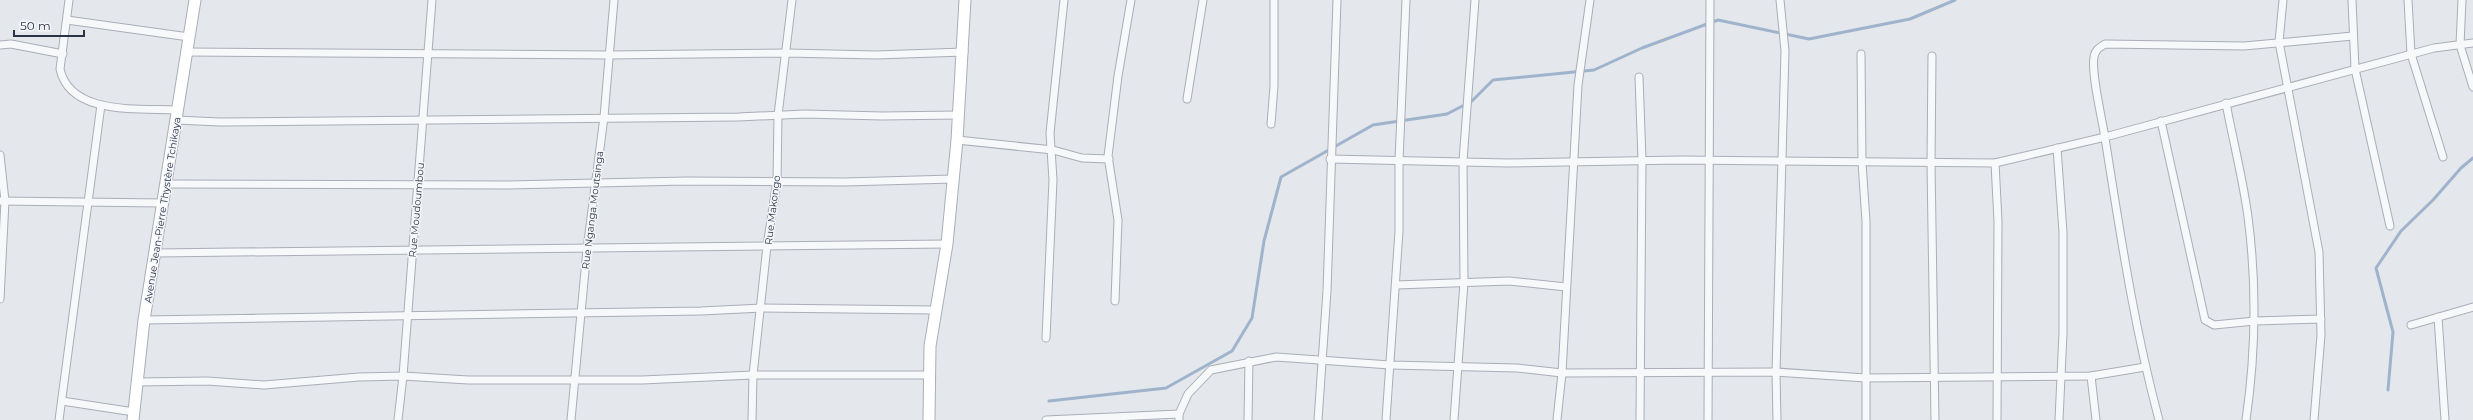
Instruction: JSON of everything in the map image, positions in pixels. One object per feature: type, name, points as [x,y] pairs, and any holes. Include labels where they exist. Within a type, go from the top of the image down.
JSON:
[{"type":"street","points":[[70,0],[60,69],[62,79],[85,101],[101,105],[220,122],[422,121],[604,117],[778,116],[805,114],[882,116],[958,115]]},
{"type":"street","name":"Avenue Jean-Pierre Thystère Tchikaya","points":[[133,416],[144,320],[156,253],[162,203],[195,0]]},
{"type":"street","name":"Rue Moudoumbou","points":[[398,420],[419,186],[422,121],[432,0]]},
{"type":"street","name":"Rue Nganga Moutsinga","points":[[571,420],[576,378],[580,312],[604,117],[608,55],[614,0]]},
{"type":"street","name":"Rue Makongo","points":[[752,420],[753,375],[762,308],[767,246],[777,181],[778,116],[787,53],[792,0]]},
{"type":"street","points":[[929,420],[928,375],[934,310],[947,244],[954,179],[964,52],[965,0]]},
{"type":"street","points":[[1046,338],[1051,271],[1053,150],[1050,133],[1064,0]]},
{"type":"street","points":[[1115,301],[1118,220],[1109,160],[1118,76],[1131,0]]},
{"type":"street","points":[[1187,99],[1203,0]]},
{"type":"street","points":[[1271,124],[1274,86],[1274,0]]},
{"type":"street","points":[[1318,420],[1321,359],[1327,291],[1336,0]]},
{"type":"street","points":[[1386,420],[1399,231],[1399,160],[1406,0]]},
{"type":"street","points":[[1454,420],[1464,282],[1463,161],[1475,0]]},
{"type":"street","points":[[1557,420],[1562,373],[1566,287],[1575,163],[1578,85],[1590,0]]},
{"type":"street","points":[[1708,420],[1710,373],[1710,0]]},
{"type":"street","points":[[1777,420],[1776,372],[1785,52],[1780,0]]},
{"type":"street","points":[[2283,0],[2279,42],[2319,252],[2321,319],[2314,420]]},
{"type":"street","points":[[2352,0],[2355,69],[2390,226]]},
{"type":"street","points":[[2408,0],[2411,54],[2443,157]]},
{"type":"street","points":[[2462,0],[2460,45],[2473,87]]},
{"type":"street","points":[[67,20],[189,37]]},
{"type":"street","points":[[2159,420],[2145,367],[2120,236],[2094,57],[2098,48],[2105,44],[2228,46],[2353,36]]},
{"type":"street","points":[[1330,159],[1575,163],[1642,160],[1931,164],[1995,163],[2105,137],[2288,86],[2411,54],[2473,43]]},
{"type":"street","points":[[0,45],[11,44],[63,54]]},
{"type":"street","points":[[186,52],[608,55],[787,53],[876,55],[964,52]]},
{"type":"street","points":[[1861,54],[1862,163],[1866,221],[1866,420]]},
{"type":"street","points":[[1932,56],[1931,164],[1935,420]]},
{"type":"street","points":[[1640,77],[1642,160],[1640,420]]},
{"type":"street","points":[[2226,103],[2248,217],[2255,321],[2254,360],[2246,420]]},
{"type":"street","points":[[59,420],[101,105]]},
{"type":"street","points":[[2161,121],[2205,320],[2214,325],[2255,321],[2321,319]]},
{"type":"street","points":[[957,140],[1053,150],[1082,158],[1109,160]]},
{"type":"street","points":[[2057,148],[2063,232],[2063,333],[2060,376],[2060,420]]},
{"type":"street","points":[[0,155],[3,201],[0,299]]},
{"type":"street","points":[[1995,163],[1998,222],[1997,420]]},
{"type":"street","points":[[166,184],[419,186],[954,179]]},
{"type":"street","points":[[3,201],[162,203]]},
{"type":"street","points":[[156,253],[587,250],[947,244]]},
{"type":"street","points":[[1396,284],[1509,281],[1566,287]]},
{"type":"street","points":[[2411,325],[2473,307]]},
{"type":"street","points":[[144,320],[701,311],[762,308],[934,310]]},
{"type":"street","points":[[2438,317],[2445,420]]},
{"type":"street","points":[[1046,420],[1179,417],[1188,394],[1211,370],[1249,361],[1276,357],[1390,365],[1517,368],[1562,373],[1776,372],[1866,378],[2091,376],[2145,367]]},
{"type":"street","points":[[1248,420],[1249,361]]},
{"type":"street","points":[[137,382],[207,381],[264,386],[359,377],[403,376],[468,380],[576,378],[642,380],[753,375],[928,375]]},
{"type":"street","points":[[2091,376],[2096,420]]},
{"type":"street","points":[[62,401],[133,416]]},
{"type":"waterway","points":[[1049,401],[1166,388],[1232,351],[1252,318],[1264,241],[1281,177],[1373,125],[1447,114],[1472,101],[1493,80],[1594,70],[1642,48],[1718,20],[1809,39],[1910,19],[1955,0]]},
{"type":"waterway","points":[[2388,390],[2393,332],[2376,268],[2401,231],[2433,200],[2461,168],[2473,158]]}]
